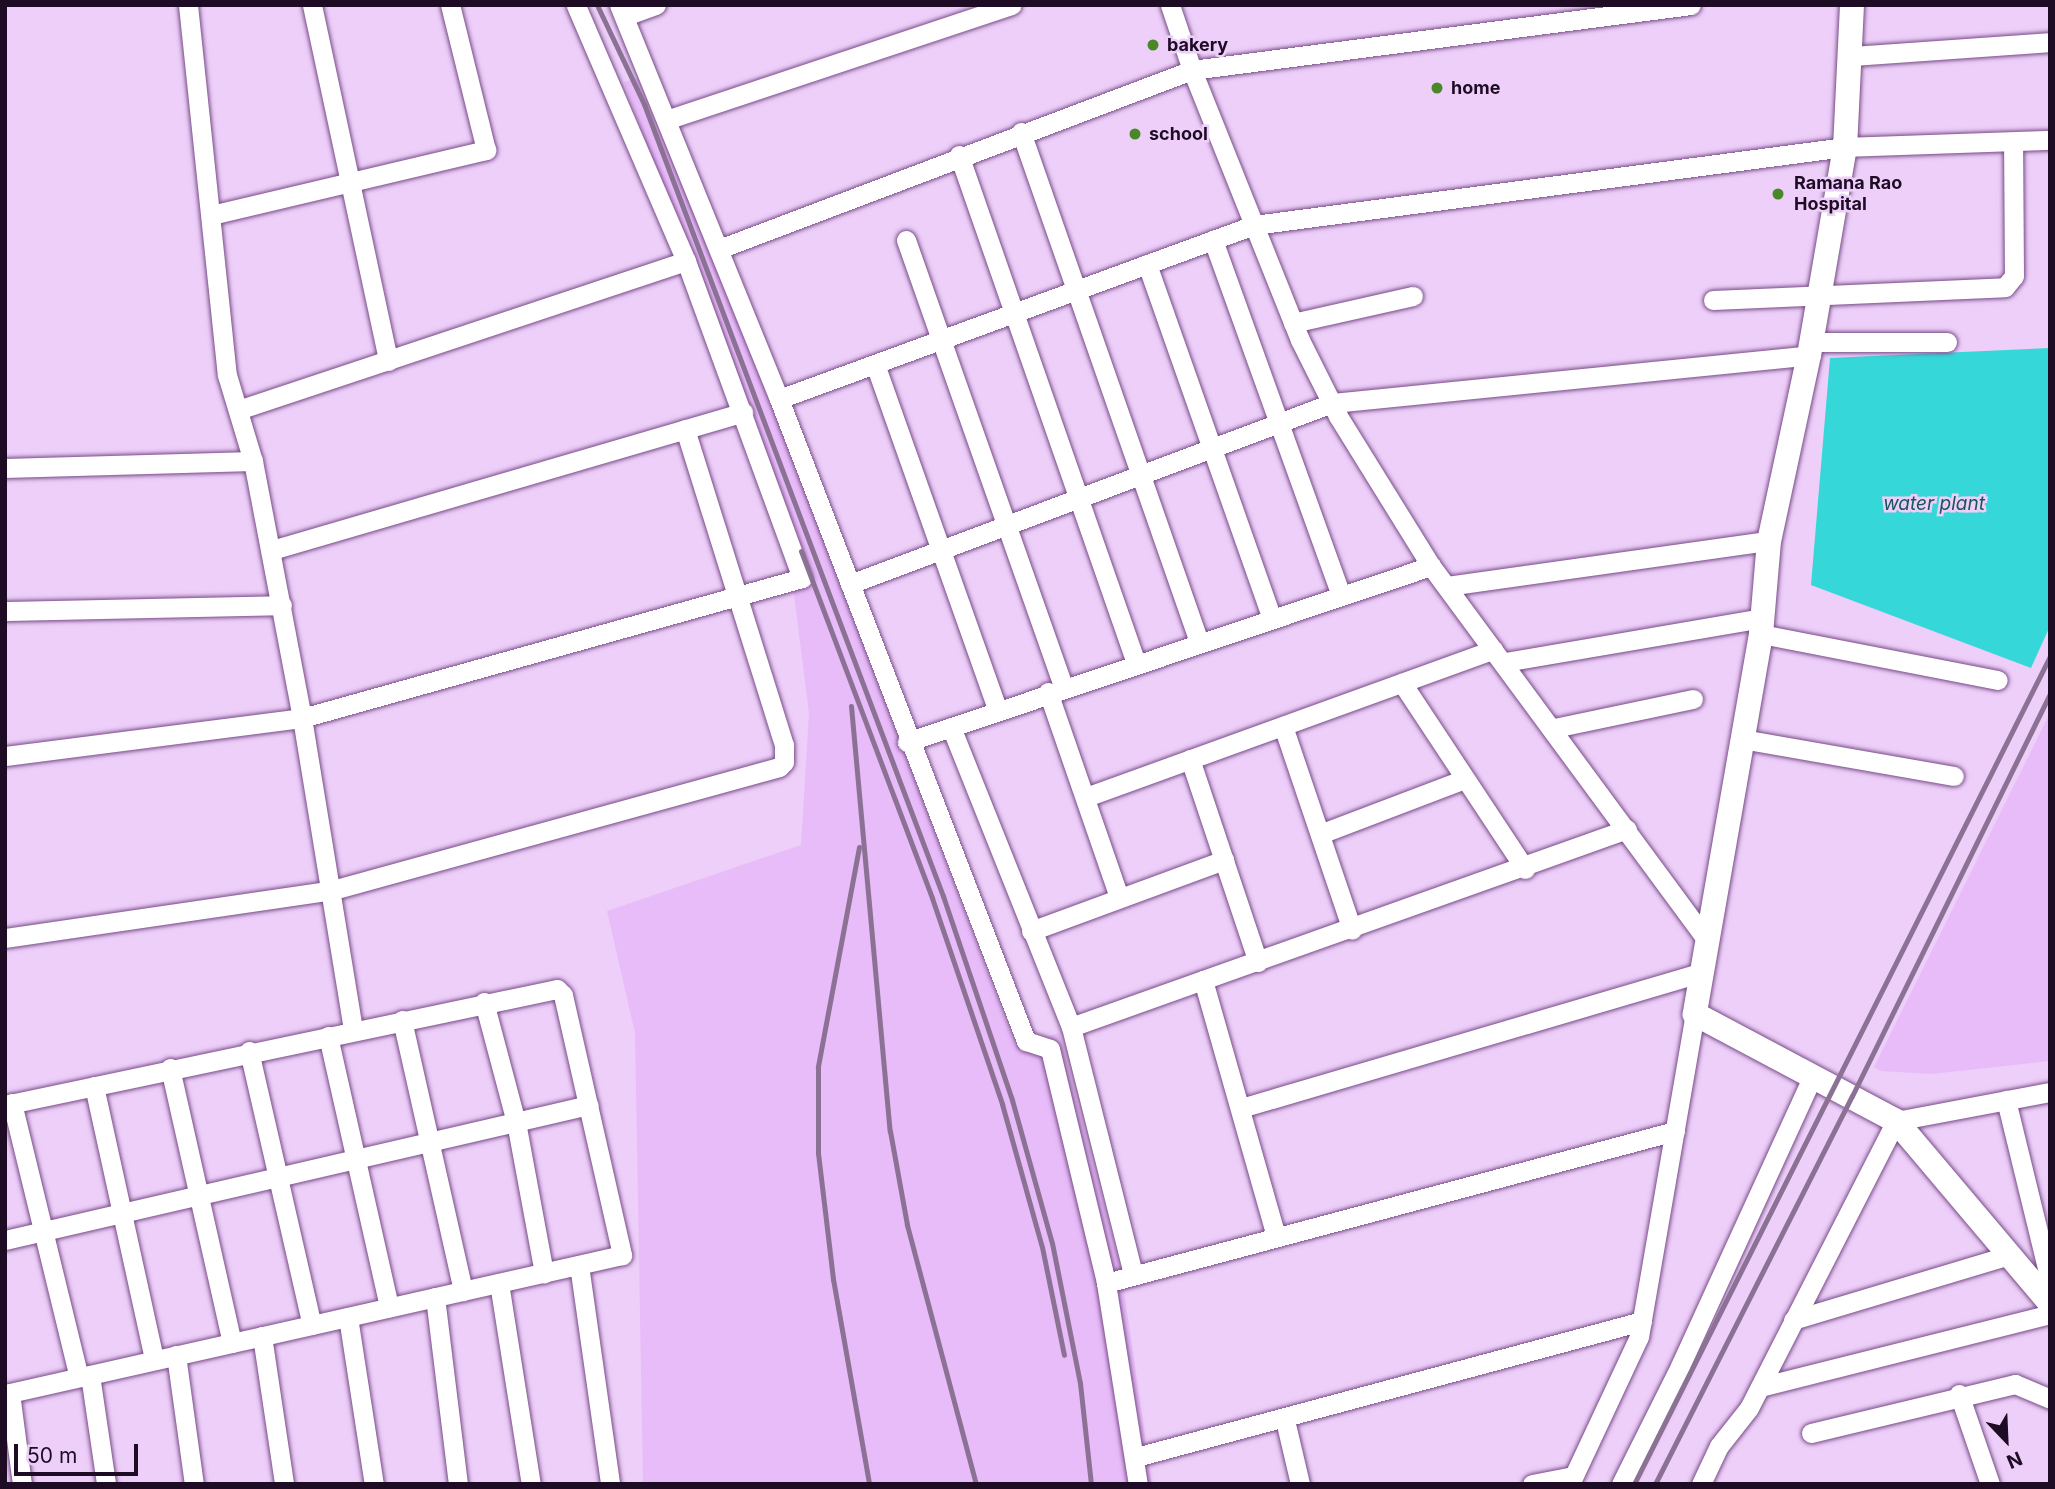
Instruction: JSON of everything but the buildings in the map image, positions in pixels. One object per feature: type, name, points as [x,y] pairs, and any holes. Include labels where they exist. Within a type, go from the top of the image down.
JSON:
[{"type":"main road","points":[[1852,5],[1845,147],[1810,349],[1769,541],[1762,626],[1695,1014],[1896,1121],[2050,1303]]},
{"type":"street","points":[[188,5],[227,375],[253,461],[272,550],[353,1031]]},
{"type":"street","points":[[312,5],[388,360]]},
{"type":"street","points":[[211,215],[486,150],[450,5]]},
{"type":"street","points":[[5,755],[302,718],[802,578],[686,261],[576,5]]},
{"type":"street","points":[[656,5],[622,10],[779,398],[907,742],[1026,1041],[1050,1049],[1106,1283],[1136,1457],[1138,1484]]},
{"type":"street","points":[[668,119],[1012,5]]},
{"type":"street","points":[[1170,5],[1192,70],[1293,323],[1332,403],[1431,566],[1554,728],[1707,941]]},
{"type":"street","points":[[719,249],[959,155],[1192,70],[1690,5]]},
{"type":"street","points":[[1850,56],[2050,42]]},
{"type":"street","points":[[1021,132],[1079,289],[1199,642]]},
{"type":"street","points":[[779,398],[1254,225],[1845,147],[2050,140]]},
{"type":"street","points":[[1713,300],[2011,284],[2013,142]]},
{"type":"street","points":[[959,155],[1011,314],[1136,663]]},
{"type":"street","points":[[906,240],[1009,524],[1086,797],[1119,897]]},
{"type":"street","points":[[1213,240],[1341,596]]},
{"type":"street","points":[[238,410],[686,261]]},
{"type":"street","points":[[1147,264],[1272,618]]},
{"type":"street","points":[[1293,323],[1413,296]]},
{"type":"street","points":[[849,584],[1332,403],[1810,349],[1947,342]]},
{"type":"street","points":[[875,363],[943,549],[997,709]]},
{"type":"street","points":[[272,550],[743,412]]},
{"type":"street","points":[[5,938],[330,891],[779,767],[786,754],[685,429]]},
{"type":"street","points":[[5,468],[253,461]]},
{"type":"street","points":[[1447,586],[1769,541]]},
{"type":"street","points":[[907,742],[997,709],[1431,566]]},
{"type":"street","points":[[5,611],[282,605]]},
{"type":"street","points":[[1086,797],[1402,683],[1499,656],[1762,626],[1998,680]]},
{"type":"street","points":[[1402,683],[1525,869]]},
{"type":"street","points":[[1554,728],[1693,699]]},
{"type":"street","points":[[1283,726],[1352,930]]},
{"type":"street","points":[[951,727],[1071,1027],[1133,1273]]},
{"type":"street","points":[[1742,739],[1954,776]]},
{"type":"street","points":[[1190,759],[1258,962]]},
{"type":"street","points":[[1320,834],[1465,779]]},
{"type":"street","points":[[1071,1027],[1525,869],[1627,829]]},
{"type":"street","points":[[1031,931],[1224,860]]},
{"type":"street","points":[[1241,1108],[1702,972]]},
{"type":"street","points":[[1203,980],[1276,1236]]},
{"type":"street","points":[[22,1484],[8,1393],[85,1376],[176,1355],[348,1317],[389,1307],[544,1273],[622,1255],[561,991],[551,989],[484,1002],[9,1104],[85,1376],[106,1484]]},
{"type":"street","points":[[484,1002],[516,1122],[544,1273]]},
{"type":"street","points":[[1532,1484],[1572,1480],[1639,1338],[1695,1014]]},
{"type":"street","points":[[402,1020],[432,1141],[463,1291]]},
{"type":"street","points":[[328,1036],[389,1307]]},
{"type":"street","points":[[249,1051],[312,1325]]},
{"type":"street","points":[[170,1068],[196,1195],[232,1343]]},
{"type":"street","points":[[1621,1484],[1681,1366],[1813,1075]]},
{"type":"street","points":[[94,1086],[154,1360]]},
{"type":"street","points":[[1701,1484],[1719,1446],[1760,1387],[1896,1121],[2050,1092]]},
{"type":"street","points":[[2006,1100],[2050,1281]]},
{"type":"street","points":[[5,1240],[196,1195],[279,1179],[356,1158],[589,1105]]},
{"type":"street","points":[[1106,1283],[1133,1273],[1675,1131]]},
{"type":"street","points":[[1793,1320],[2010,1255]]},
{"type":"street","points":[[579,1265],[610,1484]]},
{"type":"street","points":[[499,1283],[531,1484]]},
{"type":"street","points":[[435,1297],[458,1484]]},
{"type":"street","points":[[1760,1387],[2050,1314]]},
{"type":"street","points":[[348,1317],[374,1484]]},
{"type":"street","points":[[1136,1457],[1285,1420],[1642,1321]]},
{"type":"street","points":[[262,1336],[284,1484]]},
{"type":"street","points":[[176,1355],[194,1484]]},
{"type":"street","points":[[1811,1433],[1959,1394],[2015,1384],[2050,1399]]},
{"type":"street","points":[[1959,1394],[1990,1484]]},
{"type":"street","points":[[1285,1420],[1300,1484]]},
{"type":"shaded area","points":[[641,77],[815,515],[1015,1046],[1059,1033],[1121,1270],[1152,1484],[643,1484],[635,1033],[607,911],[801,845],[809,713],[793,587],[807,582],[624,82]]},
{"type":"shaded area","points":[[2050,713],[2050,1061],[1932,1074],[1881,1071],[1874,1067]]},
{"type":"water","name":"water plant","points":[[2050,348],[2050,626],[2031,668],[1811,585],[1830,358]]},
{"type":"railway","points":[[597,5],[644,104],[943,896],[1012,1100],[1052,1243],[1080,1383],[1091,1484]]},
{"type":"railway","points":[[801,551],[932,898],[1002,1104],[1042,1247],[1064,1355]]},
{"type":"railway","points":[[1634,1484],[2050,656]]},
{"type":"railway","points":[[1655,1484],[1852,1096],[2050,693]]},
{"type":"railway","points":[[851,706],[890,1131],[907,1225],[976,1484]]},
{"type":"railway","points":[[859,847],[818,1067],[818,1153],[833,1279],[869,1484]]},
{"type":"place","name":"bakery","points":[[1153,45]]},
{"type":"place","name":"home","points":[[1437,88]]},
{"type":"place","name":"school","points":[[1135,134]]},
{"type":"place","name":"Ramana Rao Hospital","points":[[1778,194]]}]
